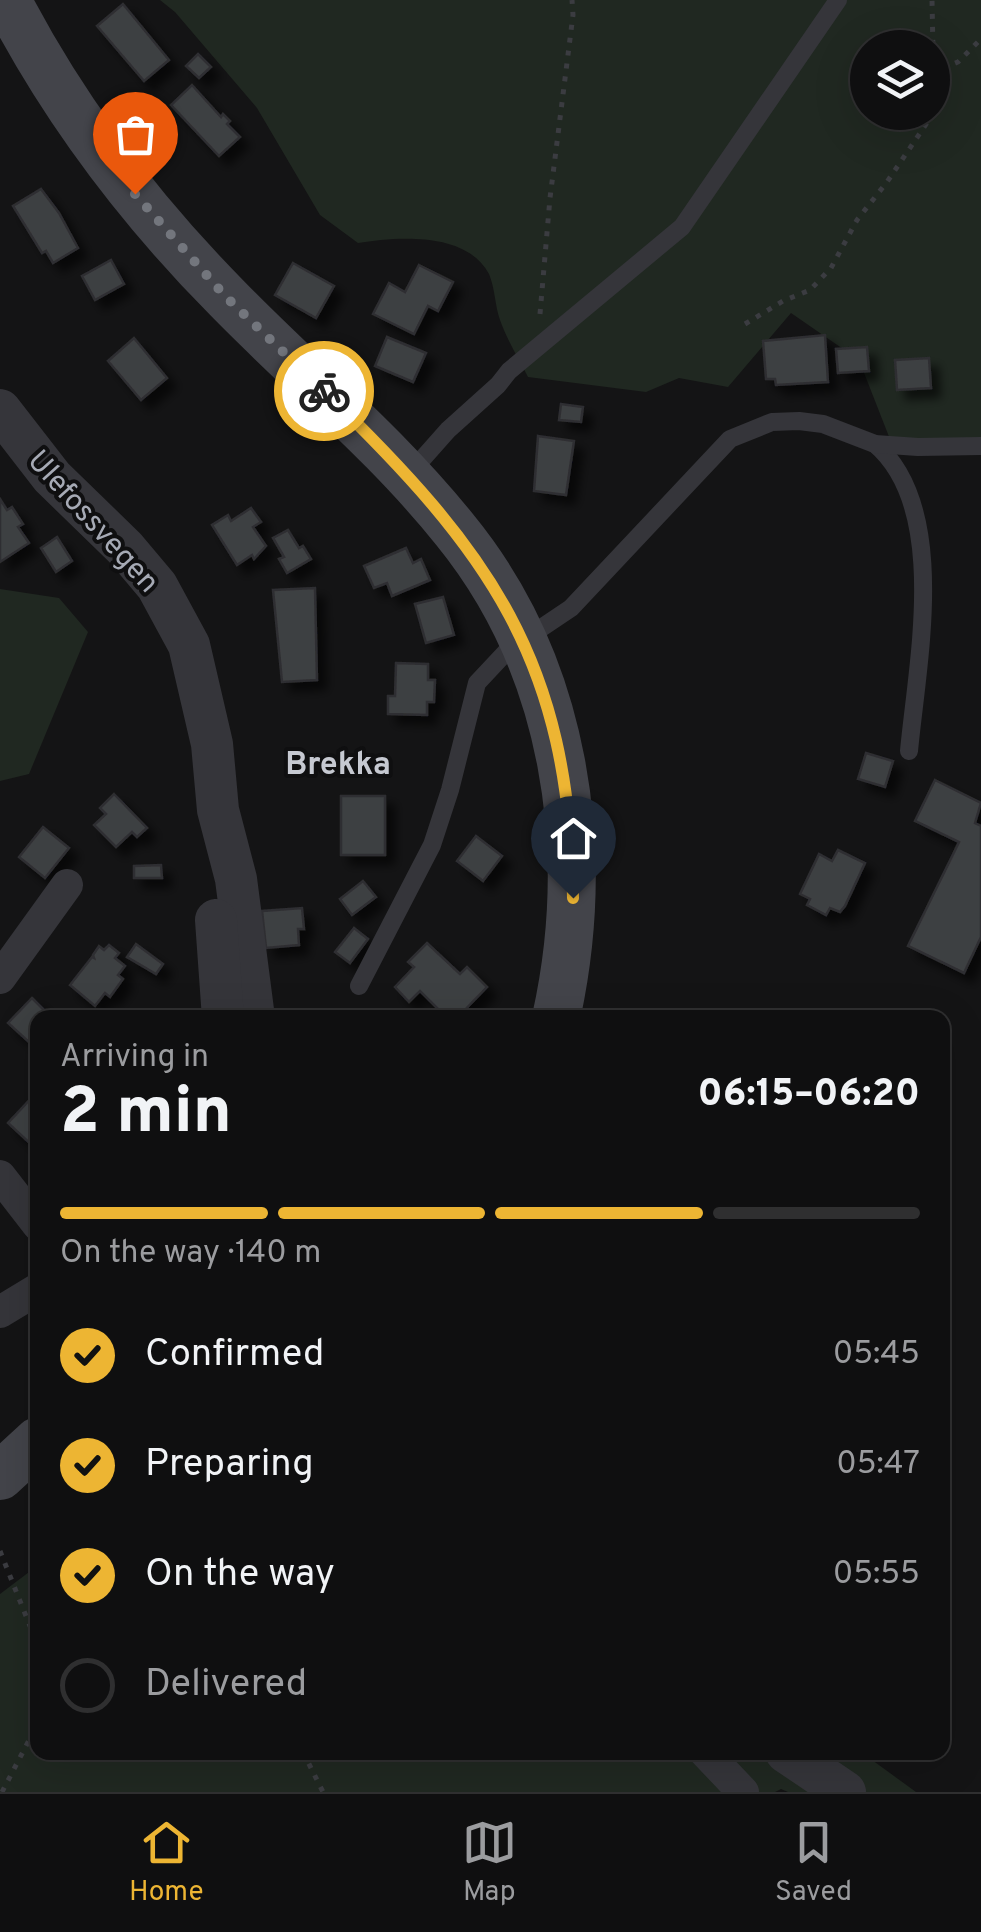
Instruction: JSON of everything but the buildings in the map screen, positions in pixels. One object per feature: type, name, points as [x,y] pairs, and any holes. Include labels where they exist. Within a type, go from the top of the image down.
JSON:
[{"type":"main road","points":[[8,0],[64,98],[172,240],[408,475],[501,594],[524,641],[550,714],[568,805],[572,866],[570,943],[557,1010]]},
{"type":"main road","points":[[0,1476],[30,1448]]},
{"type":"main road","points":[[0,1489],[30,1473]]},
{"type":"street","name":"Ulefossvegen","points":[[0,410],[52,477],[125,548],[157,586],[189,645],[202,696],[218,810],[236,879],[253,1010]]},
{"type":"street","name":"Ulefossvegen","points":[[218,810],[213,883],[221,1010]]},
{"type":"street","points":[[0,978],[66,885]]},
{"type":"street","points":[[0,1176],[30,1215]]},
{"type":"street","points":[[0,1312],[30,1294]]},
{"type":"street","points":[[713,1760],[743,1792]]},
{"type":"street","points":[[798,1760],[845,1792]]},
{"type":"lane","points":[[408,475],[448,430],[537,347],[682,227],[838,0]]},
{"type":"lane","points":[[359,986],[432,845],[477,683],[491,665],[571,608],[730,439],[772,422],[800,420],[823,424],[875,444],[981,446]]},
{"type":"lane","points":[[875,444],[901,474],[918,529],[923,570],[909,751]]},
{"type":"path","points":[[537,347],[572,0]]},
{"type":"path","points":[[932,0],[933,30]]},
{"type":"path","points":[[950,65],[981,39]]},
{"type":"path","points":[[746,324],[810,290],[831,268],[857,220],[922,130]]},
{"type":"path","points":[[0,1552],[30,1626]]},
{"type":"path","points":[[2,1792],[30,1739]]},
{"type":"path","points":[[307,1760],[324,1792]]},
{"type":"shaded area","points":[[160,0],[981,0],[981,451],[895,452],[859,360],[791,313],[728,387],[679,378],[646,392],[528,377],[500,320],[489,274],[478,260],[464,250],[430,240],[358,243],[320,215],[257,108],[175,12]]},
{"type":"shaded area","points":[[0,589],[59,598],[88,632],[29,774],[0,781]]},
{"type":"shaded area","points":[[30,1571],[30,1760],[872,1760],[916,1792],[0,1792],[0,1594]]},
{"type":"way so far","points":[[135,194],[226,297],[324,391]]},
{"type":"district","name":"Brekka","points":[[338,763]]},
{"type":"route","points":[[324,391],[408,475],[458,532],[501,594],[539,679],[562,762],[573,898]]}]
